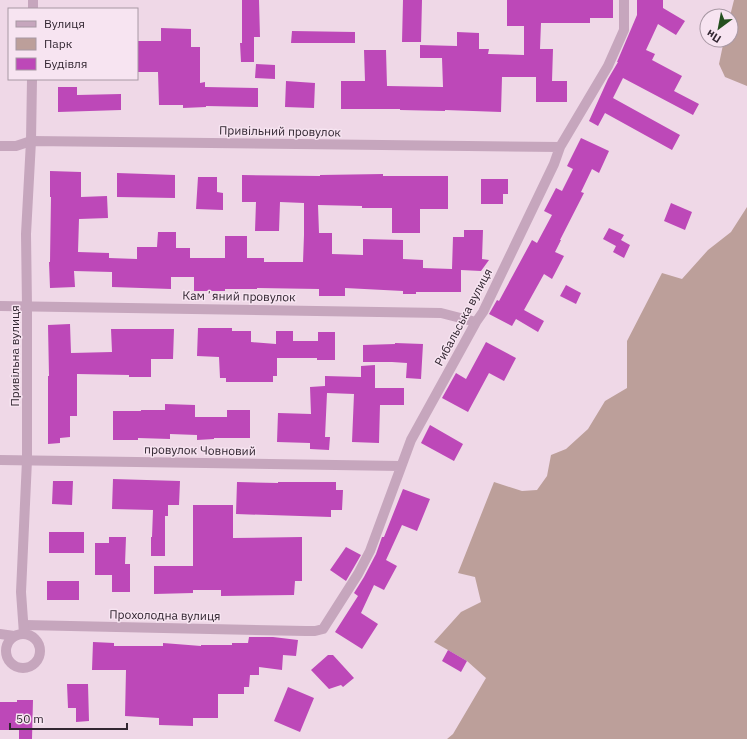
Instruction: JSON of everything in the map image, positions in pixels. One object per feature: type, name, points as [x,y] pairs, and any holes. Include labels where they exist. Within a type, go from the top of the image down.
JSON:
[{"type":"street","name":"Рибальська вулиця","points":[[306,631],[323,629],[358,574],[370,551],[410,440],[483,312],[554,164],[560,147],[608,66],[624,30],[624,0]]},
{"type":"street","name":"Привільна вулиця","points":[[21,632],[20,592],[27,460],[26,234],[31,142],[32,80]]},
{"type":"street","name":"Привільний провулок","points":[[0,146],[16,146],[31,142],[560,147]]},
{"type":"street","name":"Камʼяний провулок","points":[[0,306],[441,313],[476,322]]},
{"type":"street","name":"провулок Човновий","points":[[0,460],[400,466]]},
{"type":"street","name":"Прохолодна вулиця","points":[[0,634],[21,632],[306,631]]},
{"type":"green space","points":[[734,0],[747,0],[747,86],[725,77],[719,64],[722,48],[739,48],[739,8],[732,8]]},
{"type":"green space","points":[[747,207],[747,739],[447,739],[453,734],[486,678],[467,661],[434,642],[461,612],[481,602],[475,577],[458,573],[494,482],[522,491],[537,490],[547,476],[551,455],[566,449],[588,429],[605,401],[627,388],[627,341],[662,273],[682,279],[708,250],[731,232]]},
{"type":"building","points":[[242,0],[259,0],[260,37],[254,37],[254,62],[241,62],[240,43],[242,43]]},
{"type":"building","points":[[403,0],[422,0],[421,42],[402,42]]},
{"type":"building","points":[[507,0],[613,0],[613,18],[590,18],[590,23],[541,23],[540,49],[553,49],[552,81],[567,81],[567,102],[536,102],[536,77],[502,77],[501,112],[341,109],[341,81],[365,81],[364,50],[386,50],[387,86],[443,87],[442,58],[420,58],[420,45],[457,46],[457,32],[479,33],[479,49],[489,49],[488,54],[524,55],[524,26],[507,26]]},
{"type":"building","points":[[637,0],[663,0],[663,8],[685,21],[676,35],[658,24],[646,50],[655,54],[652,60],[682,76],[674,91],[699,104],[693,115],[623,78],[613,98],[680,135],[672,150],[605,113],[598,126],[589,121],[608,79],[618,62],[637,15]]},
{"type":"building","points":[[161,28],[191,29],[191,47],[200,47],[200,83],[205,82],[205,87],[258,88],[258,107],[206,106],[183,108],[183,105],[159,105],[158,72],[138,72],[138,41],[161,41]]},
{"type":"building","points":[[292,31],[355,32],[355,43],[291,43]]},
{"type":"building","points":[[256,64],[275,65],[275,79],[255,78]]},
{"type":"building","points":[[286,81],[315,83],[314,108],[285,107]]},
{"type":"building","points":[[58,87],[77,87],[77,95],[121,94],[121,110],[58,112]]},
{"type":"building","points":[[581,138],[609,151],[599,173],[592,169],[581,192],[584,193],[555,252],[564,256],[552,279],[544,274],[524,310],[544,321],[538,332],[516,319],[512,326],[489,314],[497,300],[499,301],[532,240],[537,243],[552,215],[544,211],[556,188],[562,191],[573,169],[567,166]]},
{"type":"building","points":[[50,171],[81,172],[81,197],[107,196],[108,218],[79,219],[78,252],[109,253],[109,258],[137,259],[137,247],[157,247],[158,232],[176,232],[176,248],[190,248],[190,258],[225,258],[225,236],[247,236],[247,258],[264,258],[264,262],[303,262],[304,203],[280,202],[279,231],[255,231],[256,202],[242,202],[242,175],[320,176],[383,174],[383,176],[448,176],[448,209],[420,209],[420,233],[392,233],[392,208],[362,208],[362,206],[318,205],[319,233],[332,233],[332,254],[363,255],[363,239],[403,240],[403,259],[423,260],[423,268],[452,269],[453,237],[464,237],[464,230],[483,230],[482,259],[489,260],[481,271],[461,270],[461,292],[416,292],[416,294],[403,294],[403,291],[345,288],[345,296],[319,296],[319,289],[257,288],[225,289],[225,291],[194,291],[194,277],[171,277],[171,289],[112,287],[112,272],[74,271],[75,287],[50,288]]},
{"type":"building","points":[[117,173],[175,175],[175,198],[117,197]]},
{"type":"building","points":[[198,177],[217,177],[217,192],[223,193],[223,210],[196,209]]},
{"type":"building","points":[[481,179],[508,179],[508,194],[503,194],[503,204],[481,204]]},
{"type":"building","points":[[671,203],[692,212],[685,230],[664,221]]},
{"type":"building","points":[[609,228],[624,235],[621,240],[630,245],[624,258],[613,252],[616,246],[603,239]]},
{"type":"building","points":[[566,285],[581,293],[576,304],[560,296]]},
{"type":"building","points":[[70,324],[71,353],[112,352],[111,329],[174,329],[173,359],[151,359],[151,377],[77,374],[77,416],[70,416],[70,437],[60,438],[60,443],[48,444],[48,325]]},
{"type":"building","points":[[198,328],[232,328],[232,331],[251,331],[251,342],[276,344],[276,331],[293,331],[293,341],[318,341],[318,332],[335,332],[335,360],[317,360],[317,358],[277,358],[277,376],[273,376],[273,382],[226,382],[226,378],[220,378],[219,357],[197,356]]},
{"type":"building","points":[[486,342],[516,358],[504,381],[489,373],[468,412],[442,398],[456,373],[466,379]]},
{"type":"building","points":[[395,343],[423,344],[421,379],[406,378],[407,363],[363,362],[363,345]]},
{"type":"building","points":[[375,365],[375,388],[404,388],[404,405],[380,405],[379,443],[352,442],[354,394],[327,393],[325,437],[330,437],[329,450],[310,449],[310,443],[277,442],[278,413],[311,414],[310,387],[325,386],[325,376],[361,377],[361,366]]},
{"type":"building","points":[[165,404],[195,405],[195,417],[227,417],[227,410],[250,410],[250,438],[214,438],[197,440],[197,435],[170,434],[170,439],[138,438],[138,440],[113,440],[113,411],[165,410]]},
{"type":"building","points":[[430,425],[463,444],[454,461],[421,443]]},
{"type":"building","points":[[113,479],[180,481],[179,505],[168,505],[168,516],[165,516],[165,556],[151,556],[153,510],[112,509]]},
{"type":"building","points":[[53,481],[73,481],[72,505],[52,504]]},
{"type":"building","points":[[237,482],[336,482],[336,490],[343,490],[342,510],[331,510],[331,517],[236,514]]},
{"type":"building","points":[[403,489],[430,499],[417,531],[402,525],[386,560],[397,566],[384,590],[374,585],[361,613],[378,624],[362,649],[335,632],[358,596],[354,593],[376,554]]},
{"type":"building","points":[[193,505],[233,505],[233,538],[302,537],[302,581],[295,581],[294,595],[221,596],[221,590],[193,590],[193,593],[154,594],[154,566],[193,566]]},
{"type":"building","points":[[49,532],[84,532],[84,553],[49,553]]},
{"type":"building","points":[[109,537],[126,537],[125,564],[130,564],[130,592],[112,592],[112,575],[95,575],[95,543],[109,543]]},
{"type":"building","points":[[346,547],[361,555],[346,581],[330,570]]},
{"type":"building","points":[[47,581],[79,581],[79,600],[47,600]]},
{"type":"building","points":[[249,637],[273,637],[298,640],[296,656],[283,655],[282,670],[259,667],[259,675],[250,675],[249,687],[244,687],[244,694],[218,694],[218,718],[193,718],[193,726],[159,725],[159,718],[125,716],[126,670],[92,670],[93,642],[114,643],[114,646],[163,646],[163,643],[201,646],[248,643]]},
{"type":"building","points":[[448,650],[467,661],[461,672],[442,661]]},
{"type":"building","points":[[328,655],[333,655],[354,678],[343,687],[341,685],[329,689],[311,670]]},
{"type":"building","points":[[67,684],[88,684],[89,721],[76,722],[76,708],[68,708]]},
{"type":"building","points":[[288,687],[314,698],[300,732],[274,721]]},
{"type":"building","points":[[17,700],[33,700],[32,739],[19,739],[19,730],[0,730],[0,702],[17,702]]}]
